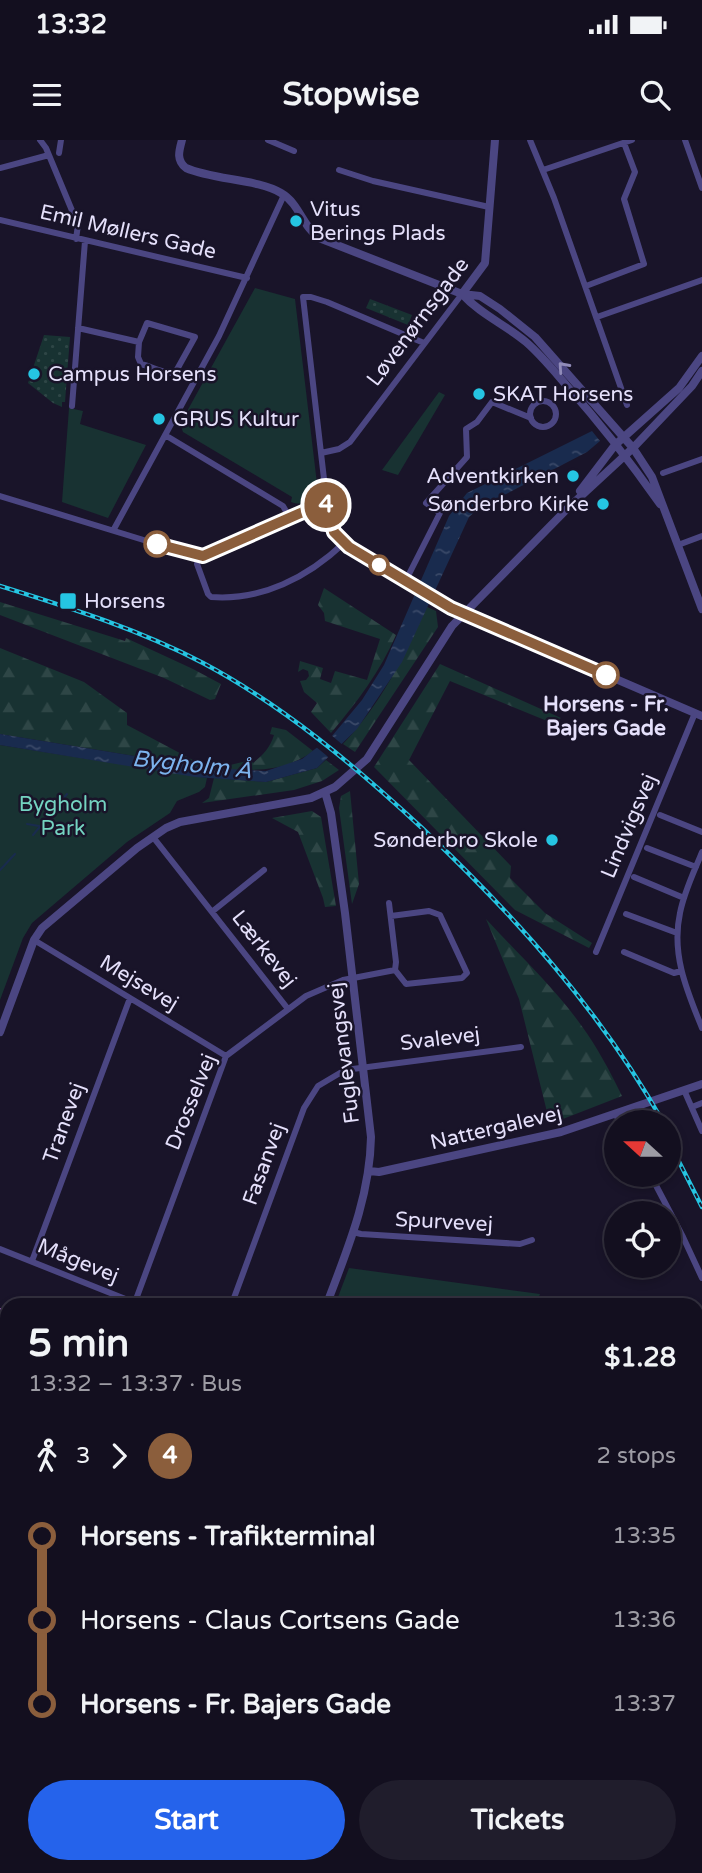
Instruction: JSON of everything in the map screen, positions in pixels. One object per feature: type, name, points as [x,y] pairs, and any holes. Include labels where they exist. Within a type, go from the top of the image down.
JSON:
[{"type":"street","points":[[40,140],[78,225],[76,239]]},
{"type":"street","points":[[59,153],[61,140]]},
{"type":"street","points":[[182,140],[180,163],[186,168],[196,173],[275,190],[296,206],[310,230],[319,238],[462,294],[480,296],[535,337],[633,447],[652,477],[702,609]]},
{"type":"street","points":[[268,140],[294,151]]},
{"type":"street","name":"Løvenørnsgade","points":[[321,453],[339,449],[350,442],[485,263],[495,140]]},
{"type":"street","points":[[530,140],[586,286],[627,405]]},
{"type":"street","points":[[543,170],[632,140]]},
{"type":"street","points":[[685,140],[702,188]]},
{"type":"street","points":[[586,286],[644,264],[624,199],[635,173],[624,143]]},
{"type":"street","points":[[0,168],[49,156]]},
{"type":"street","points":[[339,170],[373,181],[489,206]]},
{"type":"street","points":[[114,529],[219,336],[284,195]]},
{"type":"street","name":"Emil Møllers Gade","points":[[0,220],[247,278]]},
{"type":"street","points":[[72,405],[85,241]]},
{"type":"street","points":[[597,317],[702,280]]},
{"type":"street","points":[[462,294],[472,306],[499,321],[527,343],[572,392],[664,509]]},
{"type":"street","points":[[424,343],[322,300],[303,297],[327,505],[332,527],[344,543],[463,614],[699,714]]},
{"type":"street","points":[[147,323],[195,337],[175,373],[166,373],[141,364],[138,357],[139,342],[147,323]]},
{"type":"street","points":[[78,328],[139,342]]},
{"type":"street","points":[[567,509],[615,445],[679,388],[702,356]]},
{"type":"street","points":[[0,1032],[34,940],[51,919],[153,836],[192,818],[311,797],[325,792],[335,787],[367,759],[452,626],[567,509],[633,447],[692,386],[702,371]]},
{"type":"street","points":[[410,583],[440,513],[426,503],[467,457],[466,429],[477,422],[492,402],[531,418],[536,425],[546,426],[555,419],[555,409],[547,402],[539,401],[532,407],[531,418]]},
{"type":"street","points":[[165,435],[283,506],[290,518]]},
{"type":"street","points":[[663,472],[702,458]]},
{"type":"street","points":[[0,496],[199,557],[314,507],[327,505]]},
{"type":"street","points":[[678,545],[702,536]]},
{"type":"street","points":[[199,557],[197,564],[211,597],[239,597],[268,591],[290,582],[344,543]]},
{"type":"street","name":"Lindvigsvej","points":[[596,952],[699,714]]},
{"type":"street","name":"Fuglevangsvej","points":[[325,792],[353,977],[371,1137],[369,1171],[354,1231],[329,1298]]},
{"type":"street","points":[[660,815],[702,832]]},
{"type":"street","name":"Lærkevej","points":[[153,836],[288,1009]]},
{"type":"street","points":[[647,848],[696,867]]},
{"type":"street","points":[[702,852],[684,898],[677,933],[681,971],[702,1028]]},
{"type":"street","name":"Lærkevej","points":[[213,911],[264,870]]},
{"type":"street","points":[[634,877],[684,898]]},
{"type":"street","points":[[389,903],[395,970],[406,984],[462,978],[467,973],[440,915],[429,911],[391,916]]},
{"type":"street","points":[[626,914],[677,933]]},
{"type":"street","name":"Mejsevej","points":[[34,940],[226,1056]]},
{"type":"street","points":[[624,952],[674,973],[681,971]]},
{"type":"street","name":"Drosselvej","points":[[136,1298],[226,1056],[312,993],[353,977],[395,970]]},
{"type":"street","name":"Tranevej","points":[[32,1261],[130,998]]},
{"type":"street","name":"Svalevej","points":[[364,1067],[521,1047]]},
{"type":"street","name":"Fasanvej","points":[[234,1298],[307,1102],[318,1086],[331,1076],[345,1070],[364,1067]]},
{"type":"street","name":"Nattergalevej","points":[[628,1110],[702,1084]]},
{"type":"street","points":[[684,1090],[702,1131]]},
{"type":"street","points":[[692,1107],[702,1103]]},
{"type":"street","name":"Nattergalevej","points":[[369,1171],[379,1172],[604,1120]]},
{"type":"street","points":[[657,1187],[702,1278]]},
{"type":"street","name":"Spurvevej","points":[[354,1231],[361,1234],[520,1244],[532,1241]]},
{"type":"street","name":"Mågevej","points":[[0,1249],[125,1298]]},
{"type":"green space","points":[[255,288],[295,299],[318,492],[303,503],[291,502],[292,497],[183,432],[180,424]]},
{"type":"green space","points":[[370,299],[412,315],[408,325],[366,308]]},
{"type":"green space","points":[[44,335],[70,337],[65,402],[62,402],[62,407],[28,383]]},
{"type":"green space","points":[[439,392],[445,395],[398,475],[382,470]]},
{"type":"green space","points":[[69,408],[83,411],[80,424],[146,445],[108,518],[62,502]]},
{"type":"green space","points":[[324,588],[396,635],[383,662],[331,733],[311,712],[317,703],[304,692],[300,681],[309,676],[308,671],[303,669],[298,672],[300,661],[323,668],[320,679],[331,683],[335,671],[367,680],[380,639],[325,621],[324,613],[318,605]]},
{"type":"green space","points":[[0,602],[125,641],[126,638],[221,684],[215,699],[210,700],[164,678],[0,615]]},
{"type":"green space","points":[[427,607],[436,611],[438,627],[355,752],[343,744],[380,696]]},
{"type":"green space","points":[[0,648],[84,682],[127,713],[127,725],[208,768],[0,734]]},
{"type":"green space","points":[[440,664],[561,718],[552,723],[450,681],[409,760],[511,866],[510,878],[545,913],[592,943],[589,948],[515,910],[374,767]]},
{"type":"green space","points":[[272,727],[286,730],[313,751],[290,764],[278,767],[254,770],[215,769],[216,763],[230,765],[251,760],[253,763],[270,744],[274,735],[270,734]]},
{"type":"green space","name":"Bygholm Park","points":[[0,745],[207,778],[205,787],[199,792],[177,801],[170,813],[127,842],[32,923],[23,938],[0,1000]]},
{"type":"green space","points":[[326,760],[339,770],[322,781],[294,790],[202,803],[209,798],[214,778],[266,782],[317,768]]},
{"type":"green space","points":[[350,791],[359,884],[352,904],[339,808],[341,796]]},
{"type":"green space","points":[[312,811],[321,817],[336,906],[325,907],[298,832],[272,818]]},
{"type":"green space","points":[[486,919],[547,984],[587,1033],[622,1096],[550,1124],[519,999]]},
{"type":"green space","points":[[349,1268],[540,1294],[539,1298],[338,1298]]},
{"type":"water","name":"Bygholm Å","points":[[592,431],[600,441],[587,452],[479,508],[469,517],[402,662],[357,729],[317,768],[266,782],[195,777],[0,745],[0,734],[208,768],[266,771],[302,759],[332,736],[362,700],[384,665],[449,516],[467,493]]},
{"type":"pier","points":[[330,734],[345,747],[332,760],[315,746]]},
{"type":"waterway","points":[[33,835],[67,794]]},
{"type":"waterway","points":[[62,802],[77,809]]},
{"type":"waterway","points":[[27,824],[39,826]]},
{"type":"waterway","points":[[0,870],[15,854]]},
{"type":"railway","points":[[0,586],[129,629],[178,651],[262,698],[318,738],[422,828],[523,930],[584,1003],[612,1041],[656,1110]]},
{"type":"railway","points":[[681,1166],[702,1207]]},
{"type":"bus line","name":"4","points":[[157,544],[199,557],[314,507],[327,505],[334,532],[349,547],[479,622],[606,675]]},
{"type":"place","name":"Vitus Berings Plads","points":[[296,221]]},
{"type":"place","name":"Campus Horsens","points":[[34,374]]},
{"type":"place","name":"SKAT Horsens","points":[[479,394]]},
{"type":"place","name":"GRUS Kultur","points":[[159,419]]},
{"type":"place","name":"Adventkirken","points":[[573,476]]},
{"type":"place","name":"Sønderbro Kirke","points":[[603,504]]},
{"type":"place","name":"Horsens","points":[[68,601]]},
{"type":"place","name":"Horsens - Fr. Bajers Gade","points":[[606,675]]},
{"type":"place","name":"Sønderbro Skole","points":[[552,840]]}]
